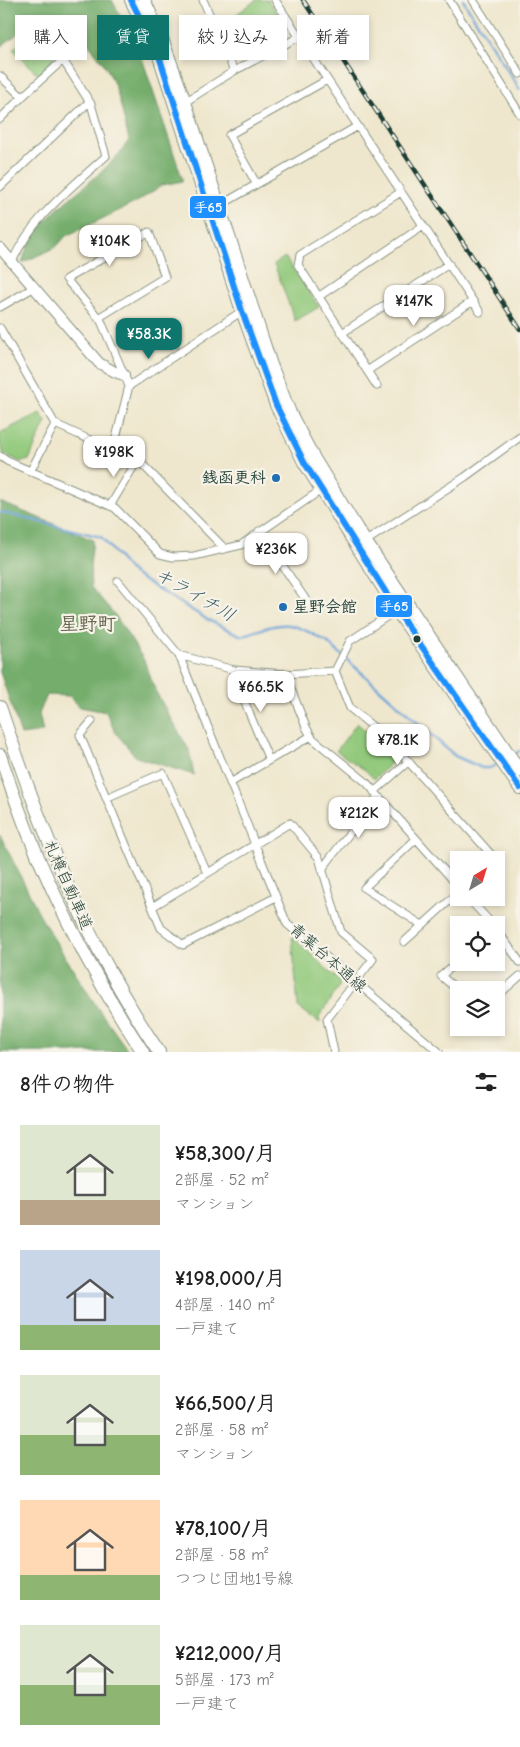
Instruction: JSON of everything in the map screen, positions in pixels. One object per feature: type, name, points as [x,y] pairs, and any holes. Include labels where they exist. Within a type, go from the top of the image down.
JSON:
[{"type":"highway","points":[[131,0],[159,56],[242,311],[276,405],[321,490],[362,544]]},
{"type":"highway","points":[[144,0],[161,36],[185,102],[271,365],[290,413],[362,544],[401,607],[501,752],[513,766],[520,788]]},
{"type":"highway","name":"札樽自動車道","points":[[0,707],[33,805],[67,889],[99,952],[159,1052]]},
{"type":"highway","name":"札樽自動車道","points":[[0,755],[17,807],[87,958],[142,1052]]},
{"type":"street","points":[[204,0],[234,71]]},
{"type":"street","points":[[275,0],[297,34]]},
{"type":"street","points":[[449,0],[520,114]]},
{"type":"street","points":[[473,0],[520,74]]},
{"type":"street","points":[[185,102],[234,71],[297,38]]},
{"type":"street","points":[[0,119],[63,60],[89,102],[106,156],[43,213],[20,245],[12,262]]},
{"type":"street","points":[[315,60],[480,312]]},
{"type":"street","points":[[0,76],[22,98]]},
{"type":"street","points":[[256,183],[229,135],[328,80]]},
{"type":"street","points":[[0,187],[89,102]]},
{"type":"street","points":[[219,206],[358,126]]},
{"type":"street","points":[[377,386],[298,265],[300,255],[401,192]]},
{"type":"street","points":[[318,297],[423,226]]},
{"type":"street","points":[[98,318],[165,277],[148,232],[66,279],[98,318],[129,386],[113,450]]},
{"type":"street","points":[[0,248],[98,363],[115,372],[124,374]]},
{"type":"street","points":[[342,333],[449,264]]},
{"type":"street","points":[[0,307],[33,288]]},
{"type":"street","points":[[367,371],[473,301]]},
{"type":"street","points":[[129,386],[242,311]]},
{"type":"street","points":[[0,328],[55,424],[142,463],[225,548]]},
{"type":"street","points":[[30,472],[55,424]]},
{"type":"street","points":[[362,544],[465,477],[520,437]]},
{"type":"street","points":[[0,456],[30,472],[114,508],[160,554],[173,558],[240,545],[321,490]]},
{"type":"street","points":[[110,506],[137,461]]},
{"type":"street","points":[[259,531],[310,606]]},
{"type":"street","name":"青葉台本通線","points":[[118,580],[179,655],[287,924],[439,1052]]},
{"type":"street","points":[[401,607],[350,641],[335,672],[350,708],[390,741],[488,851]]},
{"type":"street","points":[[179,655],[234,670],[285,674],[335,672]]},
{"type":"street","points":[[234,670],[234,678],[269,760]]},
{"type":"street","points":[[285,674],[311,736],[376,794],[450,877]]},
{"type":"street","points":[[92,720],[80,736],[161,928],[183,945],[276,897]]},
{"type":"street","points":[[230,783],[311,736]]},
{"type":"street","points":[[322,869],[376,794],[409,761]]},
{"type":"street","points":[[106,798],[163,773],[207,874]]},
{"type":"street","points":[[152,907],[290,823],[319,858],[341,932],[373,959],[327,1019],[334,1052]]},
{"type":"street","points":[[416,839],[364,888],[422,925]]},
{"type":"street","points":[[404,942],[450,900]]},
{"type":"street","points":[[475,906],[485,916]]},
{"type":"street","points":[[505,941],[520,962]]},
{"type":"street","points":[[450,968],[440,976],[450,984]]},
{"type":"street","points":[[505,989],[520,976]]},
{"type":"green space","points":[[0,0],[112,0],[120,15],[97,15],[97,54],[87,43],[87,15],[58,15],[54,11],[46,15],[15,15],[15,36],[0,47]]},
{"type":"green space","points":[[256,0],[268,0],[278,15],[235,15]]},
{"type":"green space","points":[[24,60],[54,60],[39,76]]},
{"type":"green space","points":[[143,60],[183,181],[162,185],[137,202],[66,236],[56,247],[22,263],[29,244],[40,227],[54,212],[102,171],[129,140],[115,86],[102,61]]},
{"type":"green space","points":[[285,257],[319,307],[295,321],[274,264]]},
{"type":"green space","points":[[40,413],[46,421],[29,460],[21,462],[4,454],[0,443],[0,433]]},
{"type":"green space","points":[[0,502],[93,540],[90,565],[91,587],[115,615],[144,660],[156,692],[189,750],[194,775],[136,757],[115,732],[106,712],[80,707],[69,696],[47,695],[39,714],[43,732],[21,735],[0,672]]},
{"type":"green space","points":[[357,723],[379,743],[393,761],[374,779],[365,770],[336,751]]},
{"type":"green space","points":[[0,835],[44,923],[97,1007],[129,1052],[0,1052]]},
{"type":"green space","points":[[292,937],[339,980],[340,985],[319,1017],[320,1023],[298,1007]]},
{"type":"waterway","points":[[463,0],[520,90]]},
{"type":"waterway","name":"キライチ川","points":[[0,512],[101,537],[132,573],[208,620],[242,636],[277,625],[294,626],[303,629],[327,642],[455,756],[482,768],[490,768],[498,764]]},
{"type":"waterway","name":"キライチ川","points":[[514,754],[520,751]]},
{"type":"railway","points":[[303,0],[520,329]]},
{"type":"transit line","name":"手65","points":[[131,0],[159,56],[242,311],[276,405],[304,462],[402,618],[520,788]]},
{"type":"place","name":"銭函更科","points":[[276,478]]},
{"type":"place","name":"星野会館","points":[[283,607]]},
{"type":"district","name":"星野町","points":[[88,624]]}]
